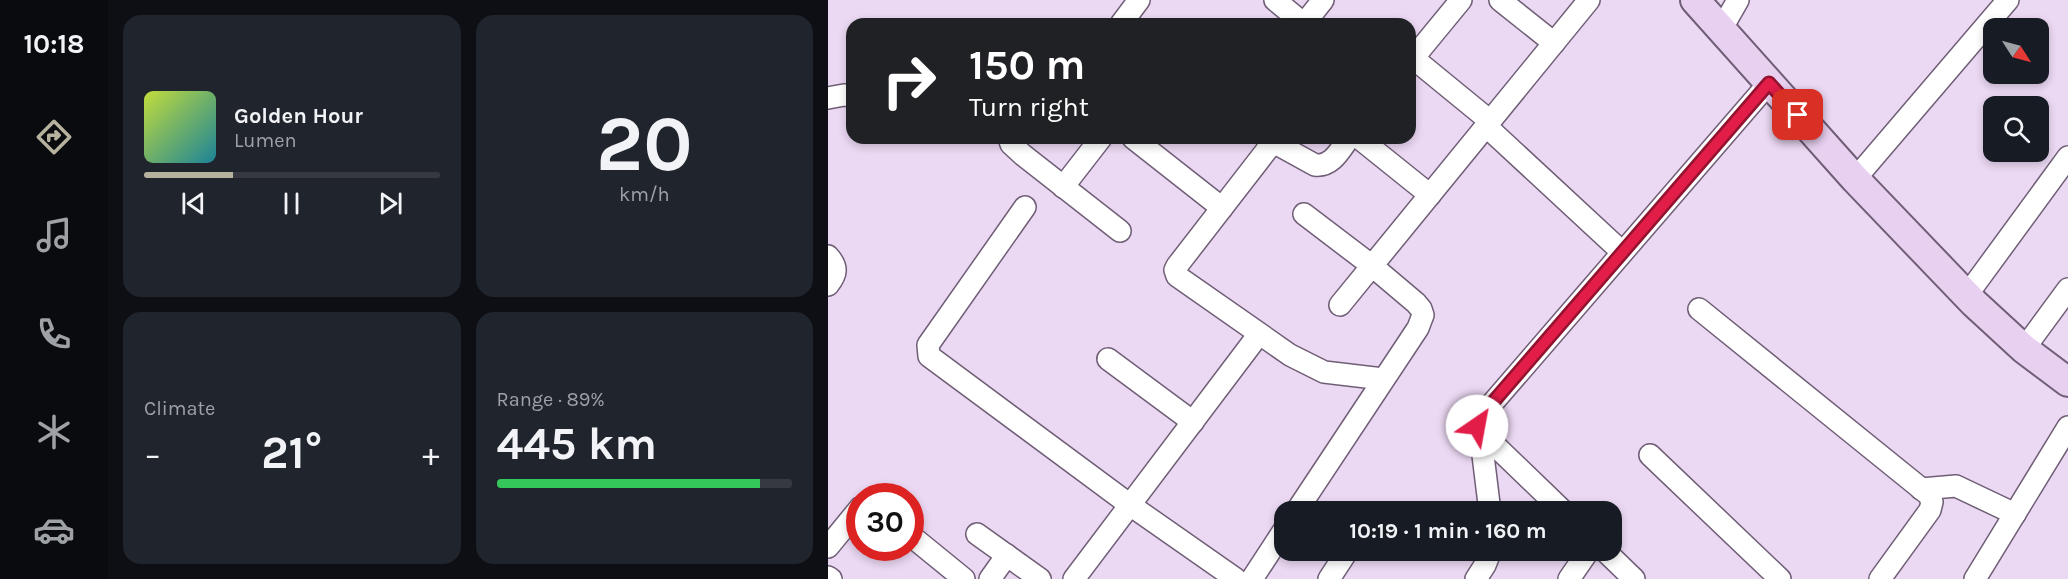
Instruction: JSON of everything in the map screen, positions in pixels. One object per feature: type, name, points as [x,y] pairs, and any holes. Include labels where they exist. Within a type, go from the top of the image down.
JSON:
[{"type":"street","points":[[1126,18],[1139,0]]},
{"type":"street","points":[[1275,0],[1297,18]]},
{"type":"street","points":[[1309,18],[1323,0]]},
{"type":"street","points":[[1416,55],[1461,0]]},
{"type":"street","points":[[1500,0],[1554,44]]},
{"type":"street","points":[[1340,305],[1589,0]]},
{"type":"street","points":[[1695,0],[1855,179],[1967,295],[2025,349],[2068,382]]},
{"type":"street","points":[[1722,28],[1738,0]]},
{"type":"street","points":[[1855,179],[2008,0]]},
{"type":"street","points":[[1416,63],[1488,124],[1622,252]]},
{"type":"street","points":[[1553,501],[1480,431],[1477,426],[1481,416],[1769,83]]},
{"type":"street","points":[[828,98],[846,95]]},
{"type":"street","points":[[1011,144],[1120,231]]},
{"type":"street","points":[[1064,187],[1096,144]]},
{"type":"street","points":[[1141,144],[1222,208]]},
{"type":"street","points":[[1267,144],[1177,266],[1175,270],[1177,276],[1290,355],[1324,372],[1383,379]]},
{"type":"street","points":[[1277,144],[1315,165],[1323,166],[1330,162],[1344,144]]},
{"type":"street","points":[[1366,144],[1430,195]]},
{"type":"street","points":[[1967,295],[2068,157]]},
{"type":"street","points":[[1025,207],[928,345],[927,351],[933,359],[1130,505],[1236,579]]},
{"type":"street","points":[[1303,501],[1418,328],[1423,315],[1416,303],[1304,213]]},
{"type":"street","points":[[828,256],[837,270],[828,285]]},
{"type":"street","points":[[2025,349],[2068,288]]},
{"type":"street","points":[[1699,309],[1929,495],[1932,502],[1930,510],[1880,579]]},
{"type":"street","points":[[1074,579],[1259,334]]},
{"type":"street","points":[[1108,359],[1193,422]]},
{"type":"street","points":[[1975,579],[2068,427]]},
{"type":"street","points":[[1480,431],[1489,501]]},
{"type":"street","points":[[1650,455],[1780,579]]},
{"type":"street","points":[[1921,489],[1956,486],[2015,514]]},
{"type":"street","points":[[828,546],[846,525]]},
{"type":"street","points":[[977,534],[1040,579]]},
{"type":"street","points":[[1252,579],[1274,545]]},
{"type":"street","points":[[924,546],[964,579]]},
{"type":"street","points":[[990,579],[1007,555]]},
{"type":"street","points":[[1329,579],[1340,561]]},
{"type":"street","points":[[1476,579],[1487,561]]},
{"type":"street","points":[[1569,579],[1581,561]]},
{"type":"street","points":[[1615,561],[1634,579]]},
{"type":"route","points":[[1477,426],[1477,421],[1481,416],[1769,83],[1798,115]]}]
